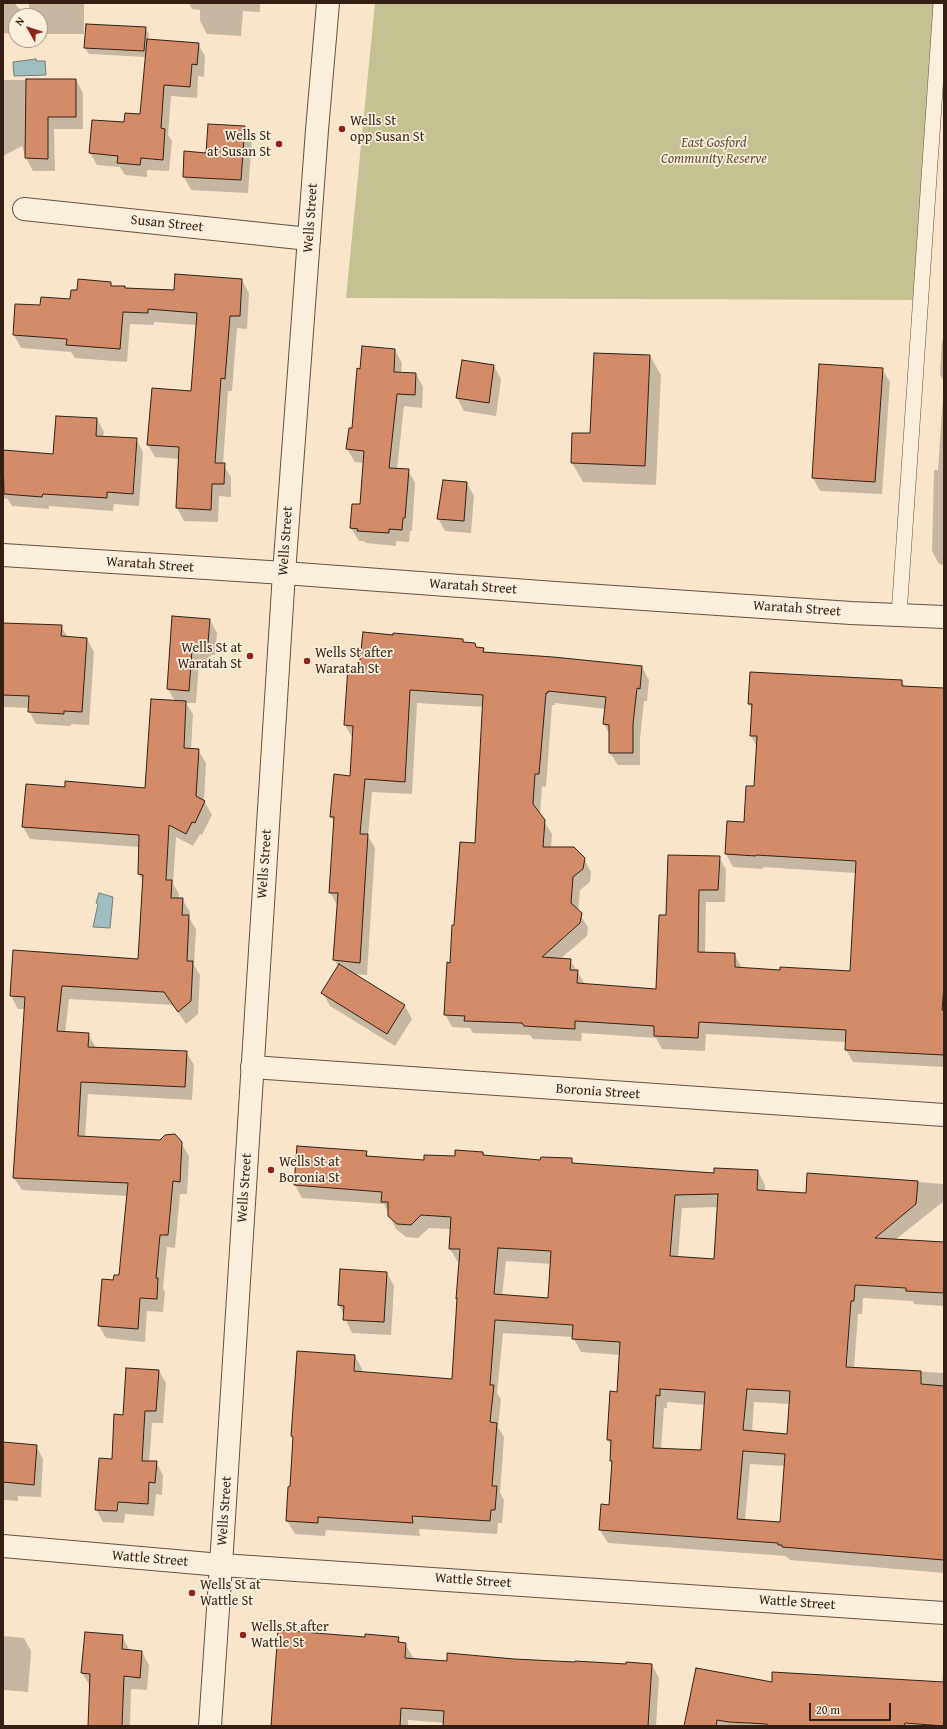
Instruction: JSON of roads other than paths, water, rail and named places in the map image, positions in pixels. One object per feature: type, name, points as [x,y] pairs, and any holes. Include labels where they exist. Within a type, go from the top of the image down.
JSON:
[{"type":"street","name":"Wells Street","points":[[210,1726],[284,573],[328,3]]},
{"type":"street","name":"Susan Street","points":[[24,209],[309,239]]},
{"type":"street","name":"Waratah Street","points":[[3,555],[284,573],[555,593],[944,617]]},
{"type":"street","name":"Boronia Street","points":[[252,1067],[944,1116]]},
{"type":"street","name":"Wattle Street","points":[[3,1546],[221,1565],[944,1613]]},
{"type":"lane","points":[[899,615],[941,3]]},
{"type":"water","points":[[36,59],[36,61],[45,61],[46,75],[14,76],[13,62]]},
{"type":"water","points":[[99,893],[113,897],[110,928],[93,927],[98,904],[96,903]]},
{"type":"place","name":"Wells St opp Susan St","points":[[342,129]]},
{"type":"place","name":"Wells St at Susan St","points":[[279,144]]},
{"type":"place","name":"Wells St at Waratah St","points":[[250,656]]},
{"type":"place","name":"Wells St after Waratah St","points":[[307,661]]},
{"type":"place","name":"Wells St at Boronia St","points":[[271,1170]]},
{"type":"place","name":"Wells St at Wattle St","points":[[192,1593]]},
{"type":"place","name":"Wells St after Wattle St","points":[[243,1635]]},
{"type":"park label","name":"East Gosford Community Reserve","points":[[714,152]]}]
